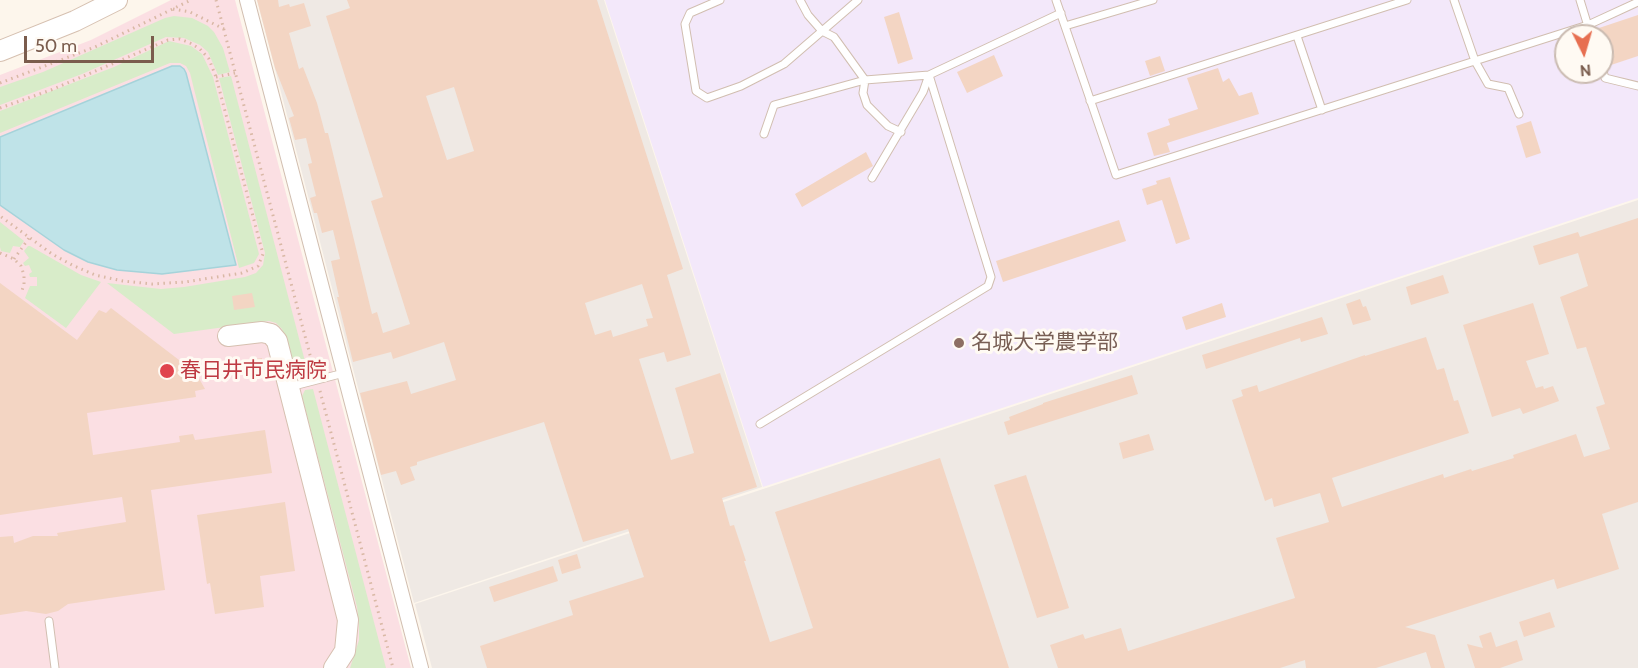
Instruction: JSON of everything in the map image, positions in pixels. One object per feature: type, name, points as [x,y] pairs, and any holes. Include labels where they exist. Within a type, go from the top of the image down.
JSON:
[{"type":"street","points":[[0,51],[75,21],[117,0]]},
{"type":"street","points":[[247,0],[421,668]]},
{"type":"street","points":[[228,336],[262,332],[271,334],[277,341],[287,388],[348,620],[345,651],[334,668]]},
{"type":"lane","points":[[720,0],[690,13],[685,24],[696,91],[707,98],[741,86],[784,64],[858,0]]},
{"type":"lane","points":[[800,0],[808,15],[822,31],[834,37],[865,80],[863,93],[867,105],[888,126],[901,132]]},
{"type":"lane","points":[[1056,0],[1116,176],[1554,36]]},
{"type":"lane","points":[[1065,26],[1153,0]]},
{"type":"lane","points":[[1375,0],[1380,9]]},
{"type":"lane","points":[[1090,101],[1407,0]]},
{"type":"lane","points":[[1454,0],[1475,61],[1488,84],[1508,88],[1519,114]]},
{"type":"lane","points":[[1580,0],[1588,24]]},
{"type":"lane","points":[[1590,24],[1638,2]]},
{"type":"lane","points":[[764,134],[774,105],[865,80],[929,75],[1060,13]]},
{"type":"lane","points":[[1297,36],[1322,110]]},
{"type":"lane","points":[[872,178],[901,132],[923,92],[929,75]]},
{"type":"lane","points":[[760,424],[988,286],[991,277],[929,75]]},
{"type":"lane","points":[[1614,80],[1638,86]]},
{"type":"lane","points":[[287,388],[344,373]]},
{"type":"lane","points":[[49,621],[55,668]]},
{"type":"path","points":[[0,83],[96,47],[191,0]]},
{"type":"path","points":[[216,0],[393,668]]},
{"type":"path","points":[[173,9],[190,12],[224,29]]},
{"type":"path","points":[[0,108],[51,90],[168,40],[180,39],[200,49],[209,59],[216,77],[263,254],[258,266],[242,273],[185,282],[152,284],[123,281],[94,275],[72,265],[29,238],[0,216]]},
{"type":"path","points":[[216,77],[235,73]]},
{"type":"path","points":[[14,259],[29,238]]},
{"type":"path","points":[[0,253],[14,259],[21,266],[24,275],[21,294]]},
{"type":"shaded area","name":"春日井市民病院","points":[[171,0],[235,0],[411,668],[0,668],[0,75],[91,40]]},
{"type":"shaded area","points":[[257,0],[604,0],[762,487],[414,603]]},
{"type":"shaded area","name":"名城大学農学部","points":[[605,0],[1638,0],[1638,198],[763,487]]},
{"type":"shaded area","points":[[1638,200],[1638,668],[432,668],[415,604]]},
{"type":"green space","points":[[174,16],[192,18],[208,26],[214,32],[223,48],[230,72],[218,75],[208,52],[200,45],[184,38],[166,37],[82,74],[0,105],[0,87],[43,72]]},
{"type":"green space","points":[[169,41],[191,46],[202,54],[213,77],[259,254],[254,263],[239,268],[190,73],[186,66],[180,63],[170,63],[0,133],[0,111],[114,67]]},
{"type":"green space","points":[[231,76],[308,373],[299,375],[295,372],[282,329],[276,323],[269,321],[174,334],[107,283],[161,289],[184,287],[245,277],[256,273],[263,265],[265,253],[219,78]]},
{"type":"green space","points":[[0,222],[24,241],[20,247],[13,246],[10,253],[1,251]]},
{"type":"green space","points":[[28,246],[81,275],[101,282],[66,328],[25,298],[30,286],[37,286],[37,277],[30,277],[29,274],[32,272],[29,265],[25,266],[23,263],[29,258],[24,251]]},
{"type":"green space","points":[[313,389],[386,668],[350,668],[359,640],[357,607],[302,396],[305,390]]},
{"type":"water","points":[[172,66],[180,66],[186,73],[236,265],[162,274],[117,270],[88,262],[64,250],[0,205],[0,137]]},
{"type":"building","points":[[257,0],[278,0],[279,7],[304,3],[311,26],[289,33],[299,69],[303,67],[317,103],[325,133],[328,133],[372,314],[377,312],[383,333],[410,324],[371,201],[383,197],[326,16],[350,8],[347,0],[597,0],[683,269],[667,275],[691,355],[667,362],[664,352],[639,359],[671,460],[694,453],[675,388],[720,373],[757,487],[722,498],[730,526],[734,525],[746,561],[744,561],[770,642],[813,628],[775,512],[940,458],[1009,668],[487,668],[480,646],[573,615],[569,601],[644,577],[628,529],[583,542],[544,422],[417,462],[417,465],[410,467],[415,480],[401,485],[396,471],[381,475],[360,393],[407,381],[411,394],[456,380],[444,342],[393,359],[391,352],[353,362],[331,261],[340,259],[333,230],[322,233],[317,213],[314,213],[310,198],[316,196],[308,164],[312,163],[306,138],[295,140],[289,118],[294,116],[275,68]],"holes":[[[454,87],[474,151],[447,160],[426,96]],[[642,284],[653,318],[646,319],[648,326],[613,337],[611,330],[595,335],[585,303]]]},
{"type":"building","points":[[899,12],[913,59],[898,64],[884,17]]},
{"type":"building","points":[[1638,15],[1638,56],[1614,64],[1614,24],[1611,24]]},
{"type":"building","points":[[994,55],[1003,76],[967,93],[957,72]]},
{"type":"building","points":[[1160,56],[1165,71],[1150,76],[1145,61]]},
{"type":"building","points":[[1218,68],[1223,82],[1229,78],[1239,96],[1252,92],[1259,114],[1167,143],[1170,152],[1154,156],[1147,133],[1170,125],[1168,119],[1198,109],[1187,78]]},
{"type":"building","points":[[1531,121],[1541,153],[1526,158],[1516,126]]},
{"type":"building","points":[[866,152],[873,166],[802,207],[795,194]]},
{"type":"building","points":[[1170,177],[1190,239],[1176,244],[1162,200],[1147,205],[1142,189],[1157,184],[1156,181]]},
{"type":"building","points":[[1638,218],[1638,502],[1602,514],[1619,569],[1557,589],[1554,579],[1405,627],[1435,635],[1445,668],[1431,668],[1426,652],[1376,668],[1306,668],[1305,660],[1280,668],[1058,668],[1050,645],[1083,634],[1085,639],[1121,628],[1128,651],[1295,598],[1276,538],[1329,522],[1320,493],[1274,507],[1272,498],[1265,501],[1232,400],[1243,396],[1241,390],[1257,385],[1259,392],[1365,355],[1426,337],[1437,370],[1444,368],[1454,401],[1458,400],[1469,433],[1332,478],[1342,507],[1443,474],[1444,478],[1514,458],[1513,455],[1576,434],[1584,457],[1610,449],[1596,407],[1605,404],[1586,347],[1577,349],[1560,297],[1588,286],[1578,253],[1539,265],[1533,246],[1578,232],[1580,237]]},
{"type":"building","points":[[1119,220],[1126,241],[1003,282],[996,261]]},
{"type":"building","points":[[1443,275],[1449,293],[1411,305],[1406,287]]},
{"type":"building","points":[[0,283],[77,340],[99,310],[106,313],[111,308],[196,373],[205,389],[195,391],[196,397],[87,413],[93,455],[180,442],[179,436],[193,434],[195,440],[265,430],[272,473],[151,490],[165,590],[68,604],[58,611],[46,614],[26,611],[0,615],[0,537],[13,536],[14,543],[33,536],[58,536],[57,533],[126,522],[122,497],[0,515]]},
{"type":"building","points":[[252,293],[255,307],[234,310],[232,296]]},
{"type":"building","points":[[1360,299],[1363,307],[1366,306],[1371,320],[1353,325],[1346,304]]},
{"type":"building","points":[[1222,303],[1226,317],[1186,330],[1182,317]]},
{"type":"building","points":[[1533,303],[1549,354],[1526,361],[1536,388],[1543,386],[1544,389],[1553,386],[1559,401],[1523,414],[1520,408],[1492,417],[1463,325]]},
{"type":"building","points":[[1322,317],[1328,334],[1301,342],[1300,338],[1206,369],[1202,355]]},
{"type":"building","points":[[262,358],[264,372],[244,375],[242,361]]},
{"type":"building","points":[[1132,375],[1138,394],[1008,435],[1004,422],[1010,420],[1009,417],[1043,403]]},
{"type":"building","points":[[1149,434],[1154,450],[1123,459],[1119,443]]},
{"type":"building","points":[[1026,475],[1069,608],[1037,618],[994,485]]},
{"type":"building","points":[[285,502],[295,571],[260,576],[264,607],[215,614],[210,583],[207,584],[197,515]]},
{"type":"building","points":[[577,554],[581,568],[562,574],[558,560]]},
{"type":"building","points":[[553,566],[558,581],[494,602],[489,587]]},
{"type":"building","points":[[1550,612],[1555,627],[1524,637],[1519,622]]},
{"type":"building","points":[[1491,632],[1496,647],[1517,640],[1523,660],[1500,668],[1475,668],[1467,644],[1483,648],[1479,636]]},
{"type":"place","name":"名城大学農学部","points":[[959,343]]},
{"type":"place","name":"春日井市民病院","points":[[167,371]]}]
